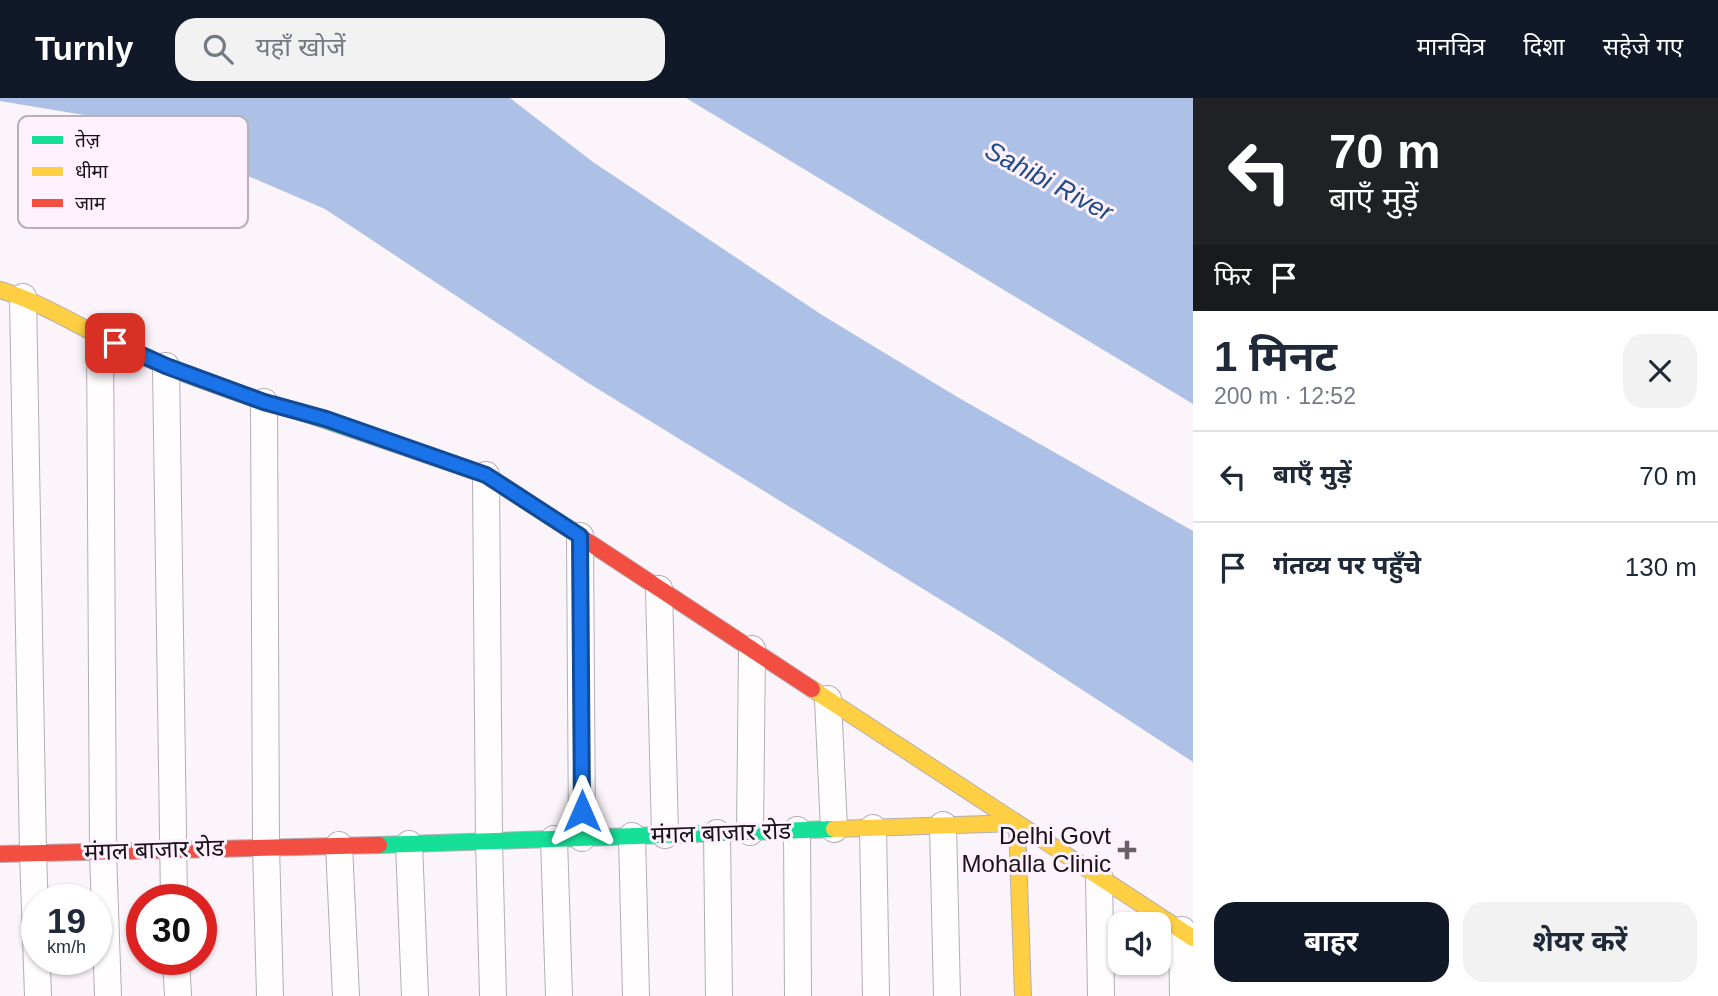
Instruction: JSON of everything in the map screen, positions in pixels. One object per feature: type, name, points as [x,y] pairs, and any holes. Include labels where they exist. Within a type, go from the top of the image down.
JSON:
[{"type":"street","points":[[38,996],[12,294],[166,366],[264,402],[326,419],[486,475],[1187,934],[1183,996]]},
{"type":"street","points":[[100,334],[103,852],[108,996]]},
{"type":"street","points":[[166,366],[173,884]]},
{"type":"street","points":[[264,402],[266,846],[270,996]]},
{"type":"street","points":[[486,475],[489,841],[494,996]]},
{"type":"street","points":[[580,536],[582,838]]},
{"type":"street","points":[[659,589],[665,835]]},
{"type":"street","points":[[750,832],[752,649]]},
{"type":"street","points":[[828,698],[834,829]]},
{"type":"street","points":[[1017,822],[1023,996]]},
{"type":"street","name":"मंगल बाजार रोड","points":[[0,854],[410,844],[1017,822]]},
{"type":"street","points":[[943,825],[947,996]]},
{"type":"street","points":[[873,828],[876,996]]},
{"type":"street","points":[[797,830],[798,996]]},
{"type":"street","points":[[717,833],[719,996]]},
{"type":"street","points":[[632,836],[636,996]]},
{"type":"street","points":[[554,839],[559,996]]},
{"type":"street","points":[[410,844],[415,996]]},
{"type":"street","points":[[339,845],[346,996]]},
{"type":"street","points":[[1098,876],[1101,996]]},
{"type":"street","points":[[176,975],[177,996]]},
{"type":"water","points":[[0,98],[510,98],[593,162],[822,315],[959,398],[1193,531],[1193,762],[998,635],[585,381],[325,209],[248,176],[248,116],[90,116],[0,101]]},
{"type":"water","name":"Sahibi River","points":[[686,98],[1193,98],[1193,404]]},
{"type":"traffic: fast","points":[[304,413],[486,475],[552,518]]},
{"type":"traffic: fast","points":[[379,845],[834,829]]},
{"type":"traffic: slow","points":[[0,290],[51,310],[115,344],[174,369],[304,413]]},
{"type":"traffic: slow","points":[[812,689],[1193,938]]},
{"type":"traffic: slow","points":[[834,829],[1017,823],[1023,996]]},
{"type":"traffic: jam","points":[[552,518],[812,689]]},
{"type":"traffic: jam","points":[[0,854],[379,845]]},
{"type":"place","name":"Delhi Govt Mohalla Clinic","points":[[1127,850]]},
{"type":"route","points":[[115,343],[166,366],[264,402],[326,419],[486,475],[580,536],[582,811]]}]
